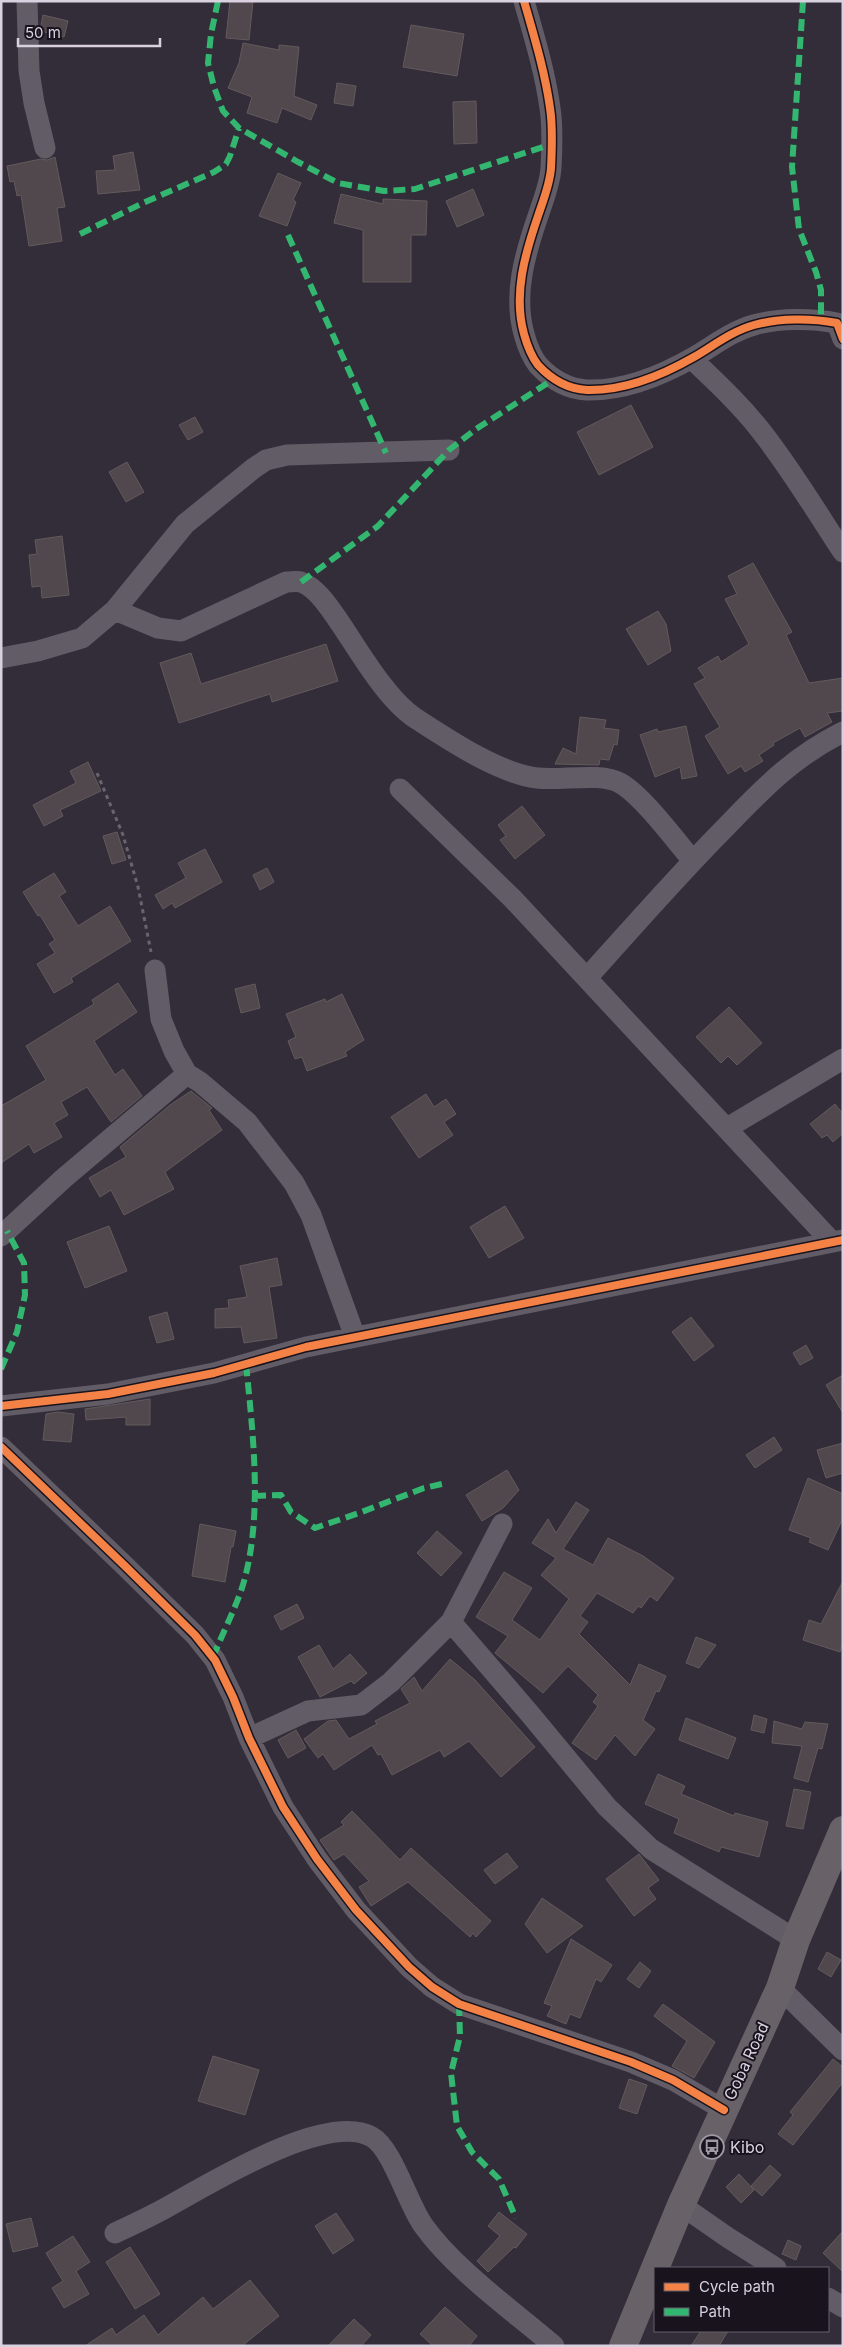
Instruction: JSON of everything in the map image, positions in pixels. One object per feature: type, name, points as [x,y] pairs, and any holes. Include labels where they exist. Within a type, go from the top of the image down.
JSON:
[{"type":"main road","name":"Goba Road","points":[[655,2267],[681,2205],[780,1988],[796,1940],[843,1830]]},
{"type":"main road","name":"Goba Road","points":[[623,2346],[654,2271]]},
{"type":"street","points":[[27,1],[29,71],[34,103],[46,148]]},
{"type":"street","points":[[524,1],[550,108],[551,172],[529,241],[519,287],[520,311],[523,328],[534,360],[547,375],[563,385],[582,390],[605,390],[626,387],[692,359],[730,335],[753,325],[780,321],[821,320],[841,329]]},
{"type":"street","points":[[692,359],[733,398],[761,430],[786,464],[843,552]]},
{"type":"street","points":[[1,658],[38,651],[82,638],[116,610],[184,524],[244,475],[266,460],[295,455],[449,450]]},
{"type":"street","points":[[116,610],[158,628],[181,631],[286,582],[300,582],[314,591],[328,606],[390,694],[413,717],[503,770],[536,778],[566,780],[600,777],[620,783],[663,826],[693,861]]},
{"type":"street","points":[[586,978],[693,861],[775,776],[817,745],[843,732]]},
{"type":"street","points":[[400,788],[512,898],[726,1128],[837,1241]]},
{"type":"street","points":[[155,970],[161,1018],[174,1051],[187,1074],[200,1082],[247,1122],[294,1183],[311,1215],[355,1337]]},
{"type":"street","points":[[726,1128],[843,1059]]},
{"type":"street","points":[[1,1236],[64,1178],[187,1074]]},
{"type":"street","points":[[1,1406],[108,1394],[214,1373],[306,1347],[837,1241]]},
{"type":"street","points":[[1,1447],[37,1479],[195,1635],[215,1660],[233,1696],[249,1738],[274,1792],[316,1859],[356,1910],[409,1967],[432,1987],[459,2004],[648,2069],[673,2080],[724,2110]]},
{"type":"street","points":[[249,1738],[308,1711],[360,1705],[391,1682],[451,1622],[502,1524]]},
{"type":"street","points":[[451,1622],[607,1807],[651,1849],[796,1940]]},
{"type":"street","points":[[780,1988],[843,2050]]},
{"type":"street","points":[[115,2233],[249,2162],[317,2136],[344,2131],[358,2132],[373,2137],[384,2147],[414,2212],[442,2250],[554,2346]]},
{"type":"street","points":[[681,2205],[774,2267]]},
{"type":"street","points":[[829,2299],[843,2307]]},
{"type":"path","points":[[97,774],[123,835],[138,888],[155,970]]},
{"type":"building","points":[[230,1],[253,1],[249,40],[226,38]]},
{"type":"building","points":[[43,15],[68,21],[64,37],[40,31]]},
{"type":"building","points":[[411,25],[464,34],[457,76],[403,67]]},
{"type":"building","points":[[243,43],[279,50],[279,45],[299,47],[294,96],[317,105],[311,120],[282,108],[277,123],[247,113],[252,97],[228,88],[239,63]]},
{"type":"building","points":[[337,83],[356,86],[353,106],[334,103]]},
{"type":"building","points":[[476,101],[477,143],[454,144],[453,102]]},
{"type":"building","points":[[133,152],[140,190],[98,194],[96,171],[115,170],[113,156]]},
{"type":"building","points":[[55,157],[65,207],[57,208],[62,241],[29,246],[21,195],[17,196],[14,181],[10,182],[7,166]]},
{"type":"building","points":[[278,173],[301,183],[293,200],[296,202],[287,226],[259,216]]},
{"type":"building","points":[[473,189],[484,215],[457,227],[446,201]]},
{"type":"building","points":[[341,194],[383,204],[383,199],[427,201],[426,235],[411,235],[411,282],[363,282],[363,230],[334,223]]},
{"type":"building","points":[[631,405],[653,447],[599,475],[577,432]]},
{"type":"building","points":[[195,417],[203,432],[188,440],[179,425]]},
{"type":"building","points":[[127,462],[144,492],[126,502],[109,472]]},
{"type":"building","points":[[62,536],[69,595],[42,598],[41,586],[32,587],[29,555],[37,554],[35,540]]},
{"type":"building","points":[[753,563],[792,632],[786,635],[809,683],[843,678],[843,711],[827,713],[832,722],[805,737],[800,728],[773,743],[774,745],[759,755],[763,761],[745,772],[741,766],[728,774],[705,736],[720,727],[694,684],[705,678],[698,668],[718,656],[721,662],[749,644],[725,599],[737,594],[728,576]]},
{"type":"building","points":[[658,611],[666,624],[671,651],[648,665],[626,629]]},
{"type":"building","points":[[326,644],[338,681],[272,702],[270,694],[179,723],[160,663],[191,653],[201,684]]},
{"type":"building","points":[[580,717],[606,720],[604,728],[619,730],[617,745],[614,744],[609,760],[600,759],[599,765],[555,764],[563,748],[576,754]]},
{"type":"building","points":[[686,726],[697,776],[682,779],[680,767],[655,777],[640,735],[657,729],[658,732]]},
{"type":"building","points":[[88,762],[101,791],[60,810],[63,816],[44,826],[33,805],[76,783],[70,771]]},
{"type":"building","points":[[522,806],[545,835],[515,859],[500,840],[506,836],[498,825]]},
{"type":"building","points":[[117,832],[126,860],[112,864],[103,836]]},
{"type":"building","points":[[205,849],[222,882],[175,908],[172,903],[163,909],[155,895],[186,878],[178,863]]},
{"type":"building","points":[[267,868],[274,882],[260,890],[253,875]]},
{"type":"building","points":[[54,873],[66,892],[59,896],[78,926],[110,906],[131,941],[71,978],[73,982],[54,993],[37,964],[55,953],[49,944],[55,940],[23,892]]},
{"type":"building","points":[[118,983],[137,1012],[94,1041],[115,1075],[123,1069],[142,1096],[111,1122],[87,1087],[61,1102],[68,1115],[54,1123],[62,1137],[34,1153],[29,1144],[1,1163],[1,1106],[46,1080],[26,1046],[94,1004],[92,1000]]},
{"type":"building","points":[[255,984],[260,1008],[241,1013],[235,989]]},
{"type":"building","points":[[342,994],[364,1040],[345,1052],[347,1056],[307,1071],[302,1057],[295,1059],[288,1041],[296,1037],[286,1014],[325,999],[326,1002]]},
{"type":"building","points":[[729,1007],[762,1043],[737,1065],[728,1056],[721,1063],[696,1037]]},
{"type":"building","points":[[191,1091],[212,1108],[209,1110],[222,1130],[165,1172],[174,1189],[124,1215],[111,1190],[100,1197],[89,1178],[126,1157],[120,1147],[170,1105]]},
{"type":"building","points":[[426,1094],[434,1107],[446,1099],[456,1114],[444,1122],[453,1135],[419,1158],[391,1117]]},
{"type":"building","points":[[835,1104],[843,1114],[843,1133],[833,1142],[827,1135],[822,1138],[810,1124]]},
{"type":"building","points":[[505,1206],[524,1238],[489,1258],[470,1227]]},
{"type":"building","points":[[109,1226],[127,1271],[85,1288],[67,1242]]},
{"type":"building","points":[[277,1258],[282,1285],[269,1287],[277,1338],[244,1343],[241,1327],[215,1328],[215,1309],[229,1308],[228,1300],[247,1297],[240,1266]]},
{"type":"building","points":[[167,1312],[174,1339],[157,1343],[149,1317]]},
{"type":"building","points":[[691,1317],[714,1346],[694,1361],[672,1332]]},
{"type":"building","points":[[806,1345],[813,1358],[800,1365],[793,1353]]},
{"type":"building","points":[[843,1375],[843,1413],[826,1385]]},
{"type":"building","points":[[150,1399],[150,1425],[126,1425],[126,1417],[86,1420],[85,1409]]},
{"type":"building","points":[[58,1412],[74,1414],[71,1442],[43,1440],[46,1414]]},
{"type":"building","points":[[774,1437],[782,1450],[755,1468],[746,1455]]},
{"type":"building","points":[[843,1443],[843,1473],[826,1478],[817,1450]]},
{"type":"building","points":[[507,1470],[519,1490],[503,1508],[482,1521],[466,1495]]},
{"type":"building","points":[[808,1478],[843,1494],[843,1518],[828,1550],[809,1542],[811,1538],[789,1530]]},
{"type":"building","points":[[576,1502],[589,1510],[563,1549],[593,1565],[608,1538],[643,1556],[674,1578],[657,1601],[650,1596],[641,1608],[638,1606],[633,1613],[597,1593],[580,1616],[588,1622],[579,1634],[630,1685],[639,1664],[666,1676],[659,1692],[656,1691],[643,1720],[655,1729],[635,1756],[615,1735],[596,1760],[572,1743],[598,1706],[593,1702],[598,1695],[568,1666],[543,1693],[495,1653],[508,1636],[476,1617],[504,1572],[532,1588],[512,1620],[540,1640],[569,1599],[541,1575],[556,1558],[532,1543],[548,1519],[556,1533]]},
{"type":"building","points":[[200,1524],[236,1531],[233,1547],[231,1547],[225,1582],[192,1576]]},
{"type":"building","points":[[437,1531],[462,1553],[441,1576],[417,1553]]},
{"type":"building","points":[[843,1581],[843,1642],[840,1652],[803,1640],[809,1620],[821,1624]]},
{"type":"building","points":[[297,1604],[304,1618],[281,1630],[274,1616]]},
{"type":"building","points":[[696,1637],[716,1645],[699,1668],[686,1663]]},
{"type":"building","points":[[319,1645],[333,1669],[350,1654],[367,1673],[354,1684],[351,1681],[320,1697],[298,1657]]},
{"type":"building","points":[[450,1659],[475,1680],[535,1747],[501,1777],[469,1741],[444,1757],[440,1750],[392,1775],[381,1754],[378,1755],[372,1745],[334,1770],[323,1754],[318,1758],[304,1739],[328,1721],[336,1720],[349,1739],[377,1724],[375,1721],[410,1703],[401,1689],[414,1677],[422,1691]]},
{"type":"building","points":[[754,1715],[767,1719],[764,1733],[751,1730]]},
{"type":"building","points":[[686,1718],[736,1738],[728,1759],[679,1740]]},
{"type":"building","points":[[774,1721],[802,1729],[805,1722],[828,1724],[822,1749],[818,1748],[808,1782],[794,1778],[802,1746],[772,1743]]},
{"type":"building","points":[[296,1730],[306,1748],[288,1758],[278,1740]]},
{"type":"building","points":[[658,1774],[685,1786],[681,1794],[734,1816],[735,1813],[768,1822],[759,1857],[721,1847],[719,1852],[674,1833],[679,1819],[645,1804]]},
{"type":"building","points":[[794,1789],[811,1792],[803,1829],[786,1826]]},
{"type":"building","points":[[352,1811],[400,1860],[411,1848],[491,1921],[476,1937],[473,1933],[470,1937],[408,1882],[371,1906],[359,1887],[369,1881],[344,1854],[334,1860],[320,1840],[344,1825],[341,1822]]},
{"type":"building","points":[[507,1853],[518,1867],[495,1884],[484,1870]]},
{"type":"building","points":[[639,1854],[659,1880],[648,1888],[656,1899],[634,1916],[606,1879]]},
{"type":"building","points":[[542,1898],[583,1926],[547,1953],[525,1924]]},
{"type":"building","points":[[571,1939],[612,1965],[601,1982],[596,1979],[580,2018],[570,2014],[566,2024],[547,2016],[552,2006],[544,2003]]},
{"type":"building","points":[[827,1952],[841,1960],[831,1977],[818,1969]]},
{"type":"building","points":[[640,1962],[651,1971],[639,1988],[627,1979]]},
{"type":"building","points":[[663,2004],[715,2042],[694,2078],[672,2066],[687,2041],[654,2016]]},
{"type":"building","points":[[213,2056],[259,2070],[245,2115],[198,2101]]},
{"type":"building","points":[[833,2059],[843,2067],[843,2082],[793,2145],[778,2134],[793,2115],[790,2112]]},
{"type":"building","points":[[629,2079],[647,2085],[637,2114],[619,2108]]},
{"type":"building","points":[[770,2165],[781,2175],[762,2196],[751,2186]]},
{"type":"building","points":[[739,2174],[754,2190],[741,2203],[726,2187]]},
{"type":"building","points":[[499,2212],[527,2234],[516,2248],[514,2247],[488,2272],[477,2261],[500,2236],[488,2226]]},
{"type":"building","points":[[336,2213],[354,2240],[333,2254],[315,2226]]},
{"type":"building","points":[[31,2218],[38,2246],[13,2252],[6,2224]]},
{"type":"building","points":[[843,2231],[843,2272],[823,2253]]},
{"type":"building","points":[[73,2236],[90,2262],[76,2271],[89,2294],[64,2308],[52,2288],[63,2281],[46,2253]]},
{"type":"building","points":[[788,2240],[801,2246],[796,2260],[782,2254]]},
{"type":"building","points":[[130,2247],[160,2294],[135,2309],[106,2262]]},
{"type":"building","points":[[250,2280],[279,2316],[242,2346],[85,2346],[112,2328],[116,2335],[144,2315],[158,2335],[203,2297],[213,2309]]},
{"type":"building","points":[[445,2307],[477,2336],[469,2346],[433,2346],[420,2334]]},
{"type":"building","points":[[354,2319],[371,2335],[361,2346],[328,2346]]},
{"type":"building","points":[[700,2332],[727,2332],[719,2346],[691,2346]]},
{"type":"marked path","points":[[218,1],[211,34],[208,63],[223,111],[239,128],[338,183],[384,191],[415,189],[552,144]]},
{"type":"marked path","points":[[803,1],[792,167],[799,229],[821,290],[821,320]]},
{"type":"marked path","points":[[80,234],[143,203],[214,172],[226,164],[239,128]]},
{"type":"marked path","points":[[288,235],[386,453]]},
{"type":"marked path","points":[[301,582],[378,526],[449,450],[476,429],[554,379]]},
{"type":"marked path","points":[[1,1369],[17,1332],[25,1295],[24,1263],[7,1231]]},
{"type":"marked path","points":[[213,1657],[241,1591],[248,1564],[252,1536],[255,1508],[254,1449],[246,1364]]},
{"type":"marked path","points":[[254,1496],[281,1495],[291,1512],[315,1528],[424,1488],[442,1484]]},
{"type":"marked path","points":[[459,2004],[460,2036],[451,2073],[457,2126],[472,2152],[499,2179],[516,2218]]},
{"type":"cycle path","points":[[524,1],[545,81],[552,130],[549,180],[525,259],[520,289],[521,319],[524,334],[533,358],[538,365],[554,379],[573,388],[601,390],[629,385],[656,376],[694,357],[738,331],[754,325],[774,321],[795,320],[817,320],[837,323],[843,339]]},
{"type":"cycle path","points":[[1,1406],[108,1394],[214,1373],[306,1347],[843,1240]]},
{"type":"cycle path","points":[[1,1447],[195,1635],[215,1660],[233,1697],[249,1738],[283,1807],[317,1859],[356,1910],[409,1967],[432,1987],[459,2004],[631,2062],[673,2080],[724,2110]]},
{"type":"place","name":"Kibo","points":[[712,2147]]}]
